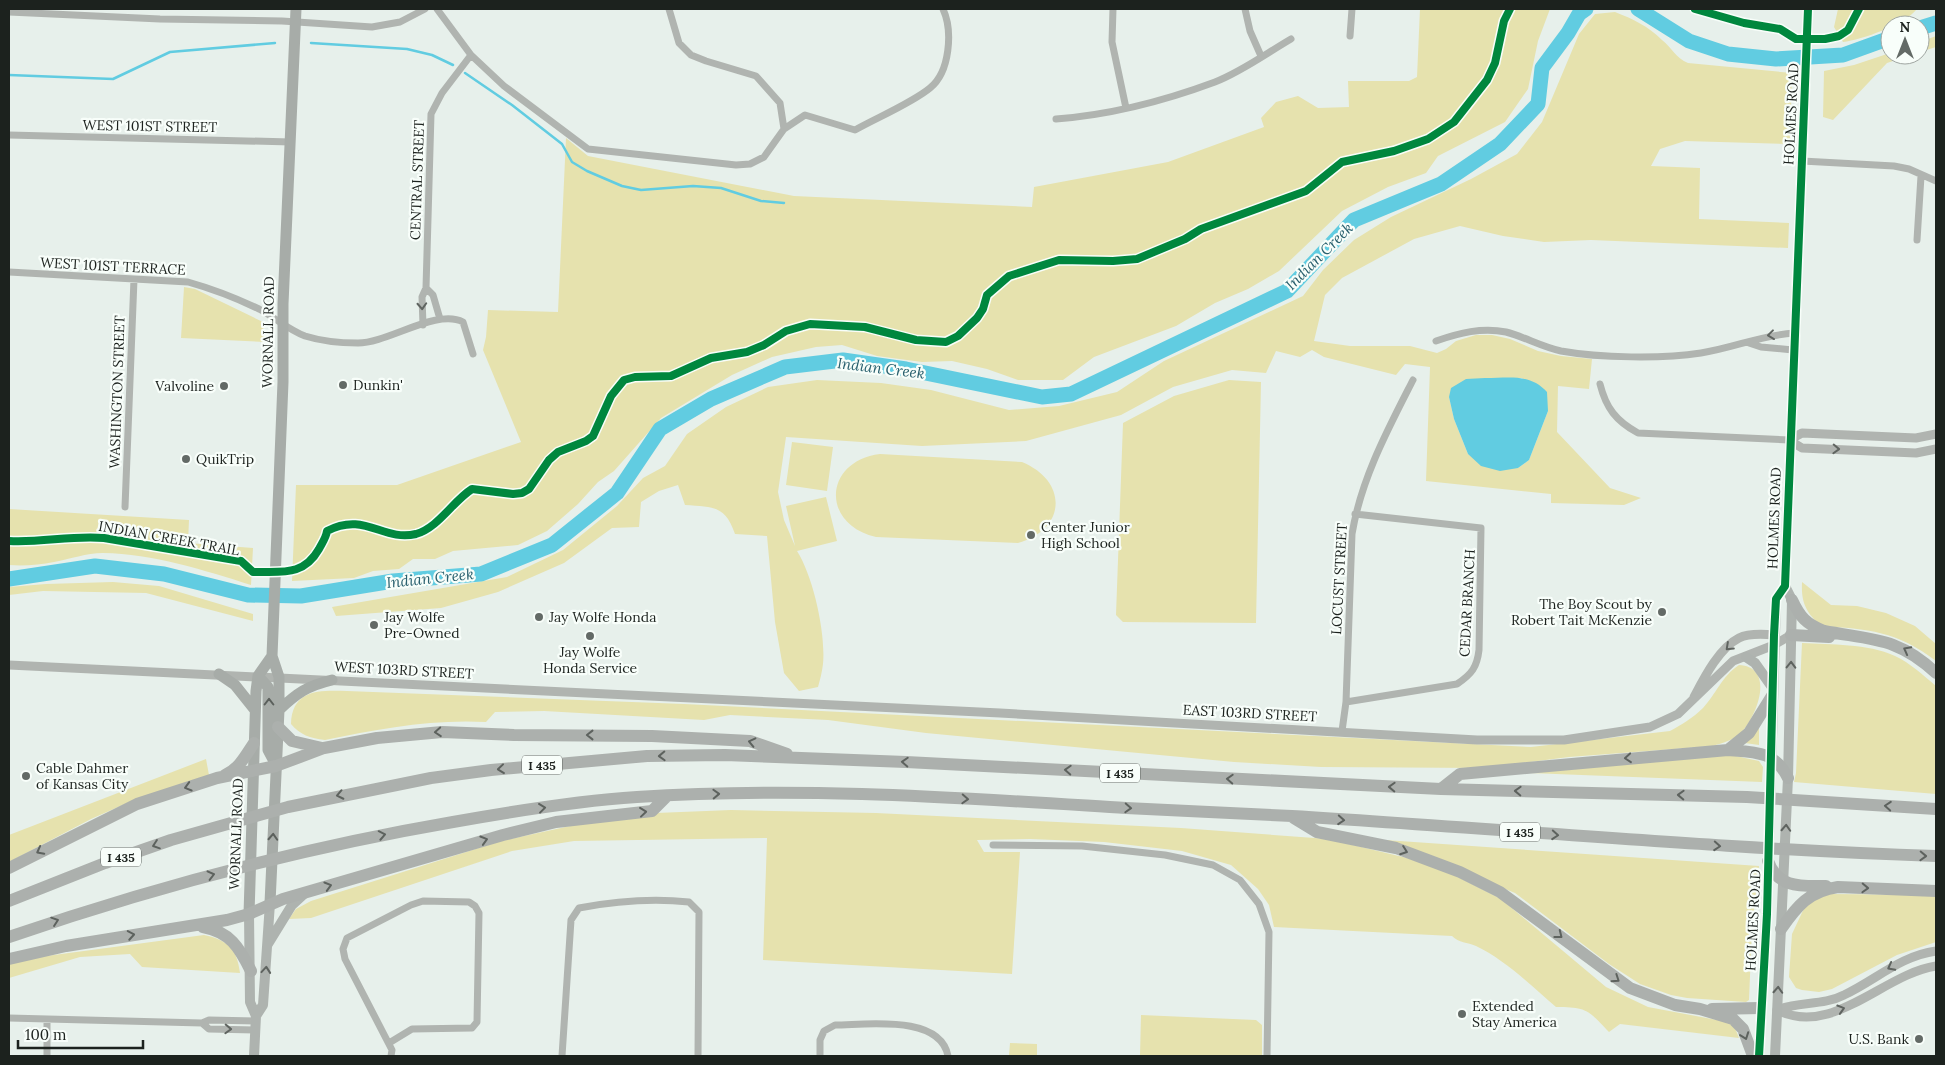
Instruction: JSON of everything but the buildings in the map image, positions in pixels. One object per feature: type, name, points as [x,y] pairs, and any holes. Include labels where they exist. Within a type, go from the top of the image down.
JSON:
[{"type":"highway","points":[[1792,600],[1803,620],[1812,626],[1824,631],[1872,639],[1899,646],[1918,656],[1936,673]]},
{"type":"highway","points":[[1791,635],[1872,639]]},
{"type":"highway","points":[[1728,750],[1749,733],[1772,691]]},
{"type":"highway","points":[[278,727],[292,741],[324,748]]},
{"type":"highway","points":[[217,778],[276,766],[324,748],[377,738],[442,732],[514,735],[652,736],[750,741],[799,758]]},
{"type":"highway","points":[[9,868],[137,804],[233,771],[254,742]]},
{"type":"highway","points":[[1441,789],[1460,774],[1728,750],[1757,752],[1771,756],[1782,766],[1788,778]]},
{"type":"highway","name":"I 435","points":[[9,901],[105,863],[236,820],[288,806],[397,784],[556,764],[686,755],[799,758],[1441,789],[1747,797],[1936,809]]},
{"type":"highway","name":"I 435","points":[[9,937],[107,903],[237,868],[362,839],[504,813],[633,797],[798,792],[1015,801],[1292,816],[1804,852],[1936,856]]},
{"type":"highway","points":[[9,959],[66,946],[195,925],[249,914],[270,903],[503,835],[547,824],[652,811],[667,796]]},
{"type":"highway","points":[[1292,816],[1317,832],[1389,846],[1460,872],[1500,892],[1630,988],[1674,1005],[1700,1009],[1733,1019],[1743,1028],[1753,1056]]},
{"type":"highway","points":[[1768,861],[1772,873],[1783,881],[1800,886],[1936,891]]},
{"type":"highway","points":[[1781,929],[1796,907],[1805,899],[1824,889],[1838,887]]},
{"type":"highway","points":[[195,925],[215,929],[234,940],[251,971]]},
{"type":"highway","points":[[1700,1009],[1760,1008]]},
{"type":"main road","name":"WORNALL ROAD","points":[[254,1056],[256,1023],[263,1005],[268,945],[279,710],[279,677],[272,656],[283,382],[282,322],[296,9]]},
{"type":"main road","name":"HOLMES ROAD","points":[[1775,1056],[1788,778],[1792,600],[1785,586],[1789,440],[1808,9]]},
{"type":"main road","name":"HOLMES ROAD","points":[[1759,1056],[1768,861],[1774,634],[1776,598],[1785,586]]},
{"type":"main road","name":"EAST 103RD STREET","points":[[1774,634],[1791,635]]},
{"type":"main road","name":"WORNALL ROAD","points":[[256,1023],[250,1002],[249,914],[255,710],[258,676],[272,656]]},
{"type":"main road","points":[[1746,657],[1755,663],[1772,691]]},
{"type":"main road","points":[[219,674],[235,685],[255,710]]},
{"type":"main road","points":[[258,676],[268,687],[268,750],[276,766]]},
{"type":"main road","points":[[279,710],[296,694],[311,685],[332,680]]},
{"type":"main road","points":[[268,945],[292,905],[306,892]]},
{"type":"main road","points":[[1760,1008],[1777,1010]]},
{"type":"street","points":[[9,12],[24,11],[295,22],[372,27],[400,22],[425,9]]},
{"type":"street","points":[[437,9],[471,55],[504,86],[588,149],[736,165],[750,164],[764,158],[784,129],[805,115],[855,130],[931,88],[945,64],[950,38],[948,21],[943,9]]},
{"type":"street","points":[[668,9],[679,44],[691,55],[756,76],[780,103],[784,129]]},
{"type":"street","points":[[1113,9],[1112,42],[1126,108]]},
{"type":"street","points":[[1245,9],[1250,31],[1261,56]]},
{"type":"street","points":[[1350,36],[1352,9]]},
{"type":"street","points":[[1056,119],[1090,116],[1126,108],[1216,82],[1291,39]]},
{"type":"street","name":"CENTRAL STREET","points":[[423,325],[422,297],[426,288],[431,114],[442,93],[471,55]]},
{"type":"street","name":"WEST 101ST STREET","points":[[9,135],[291,142]]},
{"type":"street","points":[[1802,161],[1894,166],[1909,169],[1921,176],[1936,181]]},
{"type":"street","points":[[1916,240],[1921,176]]},
{"type":"street","name":"WEST 101ST TERRACE","points":[[9,272],[188,282],[215,290],[282,322],[305,336],[360,343],[440,319]]},
{"type":"street","name":"WASHINGTON STREET","points":[[125,507],[134,278]]},
{"type":"street","name":"CENTRAL STREET","points":[[426,288],[433,295],[440,319]]},
{"type":"street","points":[[440,319],[457,318],[464,322],[473,354]]},
{"type":"street","points":[[1436,341],[1453,335],[1485,330],[1507,332],[1537,345],[1562,351],[1668,357],[1749,343],[1763,336],[1794,333]]},
{"type":"street","points":[[1749,343],[1761,347],[1794,350]]},
{"type":"street","name":"LOCUST STREET","points":[[1342,731],[1346,702],[1352,534],[1355,514],[1362,490],[1392,423],[1414,380]]},
{"type":"street","points":[[1600,384],[1604,401],[1612,413],[1622,425],[1638,433],[1789,440],[1802,448],[1916,453],[1936,449]]},
{"type":"street","points":[[1789,440],[1802,433],[1916,438],[1936,434]]},
{"type":"street","name":"CEDAR BRANCH","points":[[1346,702],[1457,684],[1471,675],[1477,663],[1479,650],[1482,528],[1355,514]]},
{"type":"street","name":"EAST 103RD STREET","points":[[1692,701],[1726,648],[1740,637],[1755,634],[1774,634]]},
{"type":"street","name":"EAST 103RD STREET","points":[[797,703],[1342,731],[1477,740],[1564,740],[1650,727],[1678,714],[1732,661],[1774,645],[1791,635]]},
{"type":"street","name":"WEST 103RD STREET","points":[[9,665],[797,703]]},
{"type":"street","points":[[993,845],[1082,846],[1165,855],[1206,863],[1227,871],[1240,880],[1254,898],[1265,918],[1270,944],[1267,1056]]},
{"type":"street","points":[[562,1056],[571,920],[574,912],[579,908],[618,900],[658,899],[689,902],[699,912],[698,1056]]},
{"type":"street","points":[[388,1043],[412,1029],[472,1028],[477,1022],[479,913],[475,906],[469,902],[423,901],[411,904],[347,938],[343,949],[345,959],[388,1043],[392,1050],[392,1056]]},
{"type":"street","points":[[1777,1010],[1791,1004],[1818,1003],[1844,996],[1892,966],[1921,953],[1936,951]]},
{"type":"street","points":[[1777,1010],[1790,1016],[1818,1015],[1845,1008],[1898,979],[1924,968],[1936,966]]},
{"type":"street","points":[[9,1018],[202,1023],[209,1029],[256,1023]]},
{"type":"street","points":[[47,1019],[47,1056]]},
{"type":"street","points":[[820,1056],[820,1040],[825,1029],[835,1025],[911,1026],[926,1029],[938,1037],[948,1056]]},
{"type":"shaded area","points":[[1420,9],[1550,9],[1538,41],[1528,89],[1505,122],[1438,156],[1426,173],[1388,187],[1342,211],[1279,271],[1248,289],[1215,303],[1176,326],[1094,357],[1063,380],[1018,380],[987,369],[952,361],[922,362],[877,356],[842,345],[816,347],[772,357],[732,375],[661,418],[614,471],[598,482],[578,504],[547,531],[518,545],[453,551],[435,559],[413,559],[399,569],[373,571],[354,578],[292,581],[296,485],[397,485],[521,442],[483,350],[488,310],[558,312],[566,138],[588,156],[794,196],[1032,207],[1034,187],[1168,162],[1264,127],[1261,118],[1276,102],[1298,96],[1318,108],[1349,107],[1348,81],[1409,81],[1417,77]]},
{"type":"shaded area","points":[[1838,9],[1917,9],[1911,15],[1880,15],[1880,31],[1851,41],[1843,42],[1834,27]]},
{"type":"shaded area","points":[[1615,12],[1634,20],[1646,27],[1688,63],[1792,73],[1790,144],[1685,141],[1660,149],[1651,166],[1700,168],[1699,219],[1789,223],[1788,248],[1591,240],[1544,242],[1503,236],[1460,226],[1414,239],[1342,278],[1325,295],[1314,341],[1350,346],[1410,346],[1437,353],[1456,341],[1476,335],[1492,335],[1510,339],[1538,351],[1561,356],[1592,359],[1589,389],[1558,386],[1557,432],[1610,488],[1641,498],[1624,505],[1551,503],[1551,494],[1426,481],[1430,367],[1405,364],[1396,375],[1324,357],[1312,350],[1300,357],[1276,351],[1266,373],[1232,370],[1173,387],[1121,415],[1026,441],[922,446],[786,437],[778,492],[784,520],[795,546],[786,506],[826,497],[837,541],[797,551],[813,590],[820,621],[823,664],[818,687],[799,691],[784,673],[775,622],[767,536],[735,534],[727,518],[717,509],[685,505],[678,485],[659,491],[641,502],[639,527],[612,528],[564,563],[498,592],[441,608],[336,616],[332,607],[507,577],[563,550],[617,506],[643,478],[665,466],[687,434],[726,407],[768,387],[817,380],[881,383],[931,390],[1009,410],[1059,406],[1117,392],[1164,361],[1303,296],[1323,270],[1354,240],[1391,217],[1471,179],[1517,154],[1542,122],[1579,34],[1595,14]],"holes":[[[1485,378],[1522,378],[1548,411],[1529,460],[1518,468],[1468,454],[1454,419],[1449,397]]]},
{"type":"shaded area","points":[[1936,36],[1936,47],[1930,49],[1930,38]]},
{"type":"shaded area","points":[[1880,56],[1880,65],[1885,65],[1833,120],[1823,117],[1824,71],[1854,65]]},
{"type":"shaded area","points":[[184,287],[195,289],[263,322],[266,342],[181,338]]},
{"type":"shaded area","points":[[1229,380],[1261,382],[1256,623],[1123,622],[1116,615],[1123,423],[1174,396]]},
{"type":"shaded area","points":[[792,442],[833,447],[827,491],[786,485]]},
{"type":"shaded area","points":[[880,454],[1022,462],[1037,470],[1048,481],[1054,492],[1056,504],[1053,516],[1046,527],[1034,536],[1018,543],[876,537],[858,530],[845,520],[838,507],[836,493],[839,480],[848,468],[861,459]]},
{"type":"shaded area","points":[[9,509],[189,520],[188,543],[253,548],[251,585],[178,564],[122,554],[97,553],[43,564],[9,565]]},
{"type":"shaded area","points":[[113,582],[159,586],[253,614],[253,621],[146,593],[43,591],[9,595],[9,587]]},
{"type":"shaded area","points":[[1802,582],[1831,605],[1857,606],[1886,613],[1915,626],[1936,644],[1936,661],[1908,643],[1881,633],[1821,626],[1805,607],[1802,596]]},
{"type":"shaded area","points":[[1802,643],[1849,645],[1884,652],[1906,662],[1936,686],[1936,794],[1794,782]]},
{"type":"shaded area","points":[[1739,665],[1750,668],[1757,674],[1760,683],[1760,693],[1753,715],[1747,725],[1741,733],[1728,741],[1713,746],[1569,757],[1483,768],[1321,767],[1234,762],[926,733],[828,720],[730,715],[704,720],[544,711],[495,712],[486,722],[425,723],[325,740],[306,735],[298,731],[291,724],[296,704],[302,698],[318,692],[337,691],[684,704],[1531,747],[1670,731],[1683,724],[1703,708],[1728,674]]},
{"type":"shaded area","points":[[1759,728],[1759,745],[1745,743]]},
{"type":"shaded area","points":[[1731,755],[1759,761],[1763,767],[1762,782],[1530,773]]},
{"type":"shaded area","points":[[206,759],[209,775],[134,800],[91,819],[9,862],[9,835]]},
{"type":"shaded area","points":[[731,810],[876,813],[1181,828],[1328,839],[1407,858],[1448,872],[1501,899],[1606,987],[1648,1007],[1733,1023],[1739,1038],[1620,1024],[1609,1032],[1586,1011],[1556,1007],[1497,958],[1476,946],[1460,941],[1452,936],[1274,927],[1269,905],[1258,889],[1231,865],[1182,851],[1104,842],[1030,839],[977,840],[984,852],[1020,852],[1012,974],[763,960],[767,838],[574,841],[512,851],[311,918],[289,919],[296,909],[311,901],[501,841],[584,823],[656,813]]},
{"type":"shaded area","points":[[1385,840],[1759,866],[1752,928],[1749,1000],[1746,1002],[1687,998],[1671,995],[1640,984],[1609,964],[1515,893]]},
{"type":"shaded area","points":[[1830,894],[1936,895],[1936,942],[1897,955],[1832,989],[1819,992],[1796,988],[1789,977],[1792,934],[1807,902]]},
{"type":"shaded area","points":[[204,935],[219,940],[230,947],[239,965],[240,973],[142,967],[130,954],[80,957],[9,978],[9,961]]},
{"type":"shaded area","points":[[1141,1015],[1256,1020],[1262,1025],[1262,1056],[1140,1056]]},
{"type":"shaded area","points":[[1010,1043],[1037,1044],[1037,1056],[1009,1056]]},
{"type":"water","points":[[1511,377],[1534,382],[1547,392],[1548,411],[1529,460],[1518,468],[1500,471],[1481,466],[1468,454],[1454,419],[1449,397],[1451,388],[1466,379]]},
{"type":"waterway","name":"Indian Creek","points":[[9,579],[95,566],[164,574],[248,595],[301,596],[393,581],[481,574],[552,545],[617,493],[660,429],[711,399],[785,367],[843,360],[906,369],[1042,397],[1071,394],[1287,291],[1354,220],[1441,184],[1500,144],[1538,104],[1542,68],[1568,33],[1579,14],[1586,9]]},
{"type":"waterway","name":"Indian Creek","points":[[1638,9],[1689,41],[1728,54],[1776,59],[1843,55],[1880,42]]},
{"type":"waterway","name":"Indian Creek","points":[[1930,25],[1936,23]]},
{"type":"waterway","points":[[9,75],[113,79],[170,52],[275,43]]},
{"type":"waterway","points":[[311,43],[407,49],[432,55],[453,65]]},
{"type":"waterway","points":[[465,73],[512,105],[562,144],[572,162],[587,171],[622,186],[641,190],[693,186],[721,188],[761,201],[784,203]]},
{"type":"cycle path","name":"INDIAN CREEK TRAIL","points":[[9,541],[80,537],[104,538],[241,561],[253,572],[282,572],[290,571],[306,564],[319,549],[327,531],[340,526],[363,525],[394,534],[416,534],[431,526],[472,489],[513,494],[522,493],[529,489],[549,460],[558,452],[586,441],[593,436],[611,396],[624,380],[635,377],[671,376],[711,358],[747,352],[764,345],[786,331],[810,324],[865,327],[916,340],[946,342],[958,336],[977,318],[983,309],[987,295],[1009,276],[1059,260],[1113,261],[1137,259],[1185,239],[1201,229],[1306,191],[1342,162],[1394,151],[1428,139],[1454,122],[1487,80],[1495,63],[1504,21],[1510,9]]},
{"type":"cycle path","points":[[1695,9],[1744,23],[1780,29],[1796,39],[1825,39],[1839,36],[1848,30],[1859,9]]},
{"type":"cycle path","points":[[1759,1056],[1767,914],[1774,635],[1776,599],[1785,586],[1808,9]]},
{"type":"place","name":"Dunkin'","points":[[343,385]]},
{"type":"place","name":"Valvoline","points":[[224,386]]},
{"type":"place","name":"QuikTrip","points":[[186,459]]},
{"type":"place","name":"Center Junior High School","points":[[1031,535]]},
{"type":"place","name":"The Boy Scout by Robert Tait McKenzie","points":[[1662,612]]},
{"type":"place","name":"Jay Wolfe Honda","points":[[539,617]]},
{"type":"place","name":"Jay Wolfe Pre-Owned","points":[[374,625]]},
{"type":"place","name":"Jay Wolfe Honda Service","points":[[590,636]]},
{"type":"place","name":"Cable Dahmer of Kansas City","points":[[26,776]]},
{"type":"place","name":"Extended Stay America","points":[[1462,1014]]},
{"type":"place","name":"U.S. Bank","points":[[1919,1039]]}]
